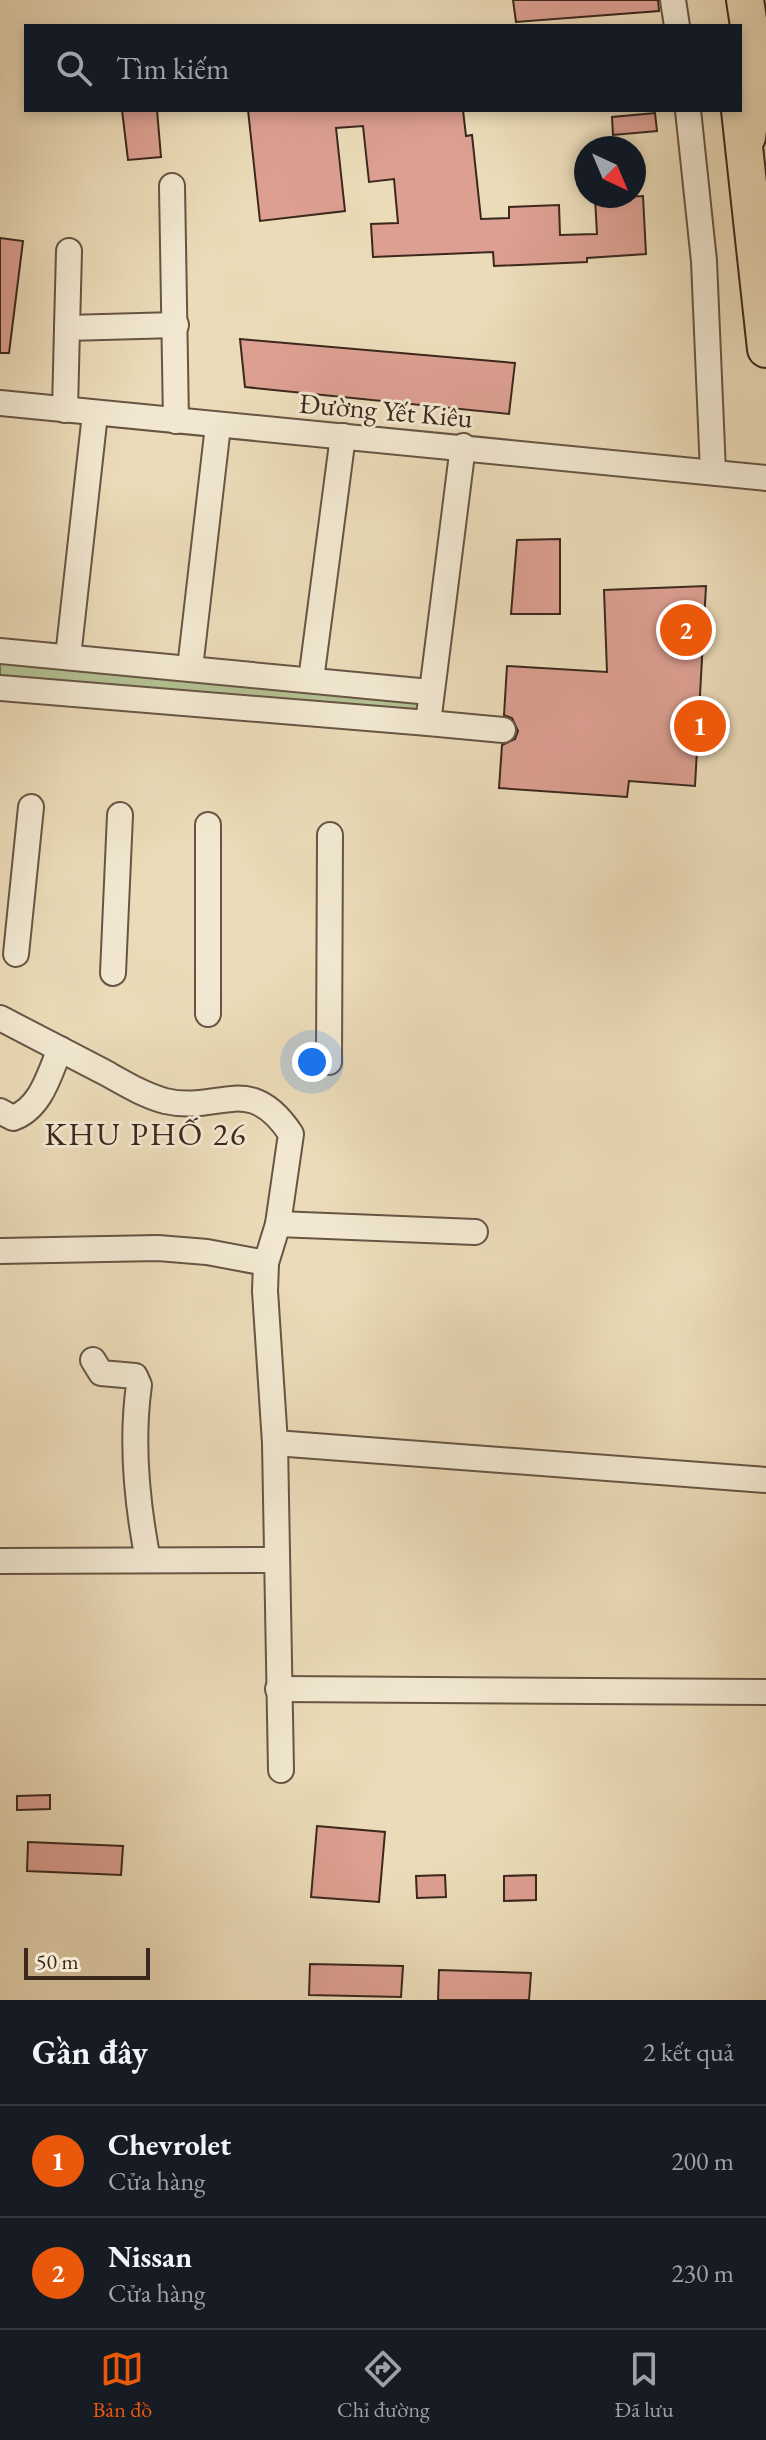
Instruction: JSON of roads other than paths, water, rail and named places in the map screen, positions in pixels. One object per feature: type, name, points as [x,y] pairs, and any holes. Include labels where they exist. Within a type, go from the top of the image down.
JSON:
[{"type":"highway","points":[[724,0],[727,24]]},
{"type":"highway","points":[[745,0],[756,71],[743,126],[766,349]]},
{"type":"highway","points":[[764,0],[766,11]]},
{"type":"street","points":[[673,0],[677,24]]},
{"type":"street","points":[[688,112],[704,261],[713,472]]},
{"type":"street","points":[[172,186],[176,421]]},
{"type":"street","points":[[65,410],[69,251]]},
{"type":"street","points":[[67,328],[176,325]]},
{"type":"street","name":"Đường Yết Kiêu","points":[[0,403],[766,478]]},
{"type":"street","points":[[68,657],[95,414]]},
{"type":"street","points":[[190,668],[218,426]]},
{"type":"street","points":[[311,680],[343,436]]},
{"type":"street","points":[[428,723],[463,446]]},
{"type":"street","points":[[0,651],[430,692]]},
{"type":"street","points":[[0,688],[503,730]]},
{"type":"street","points":[[16,954],[31,807]]},
{"type":"street","points":[[113,973],[120,815]]},
{"type":"street","points":[[208,825],[208,1014]]},
{"type":"street","points":[[329,1062],[330,835]]},
{"type":"street","points":[[0,1018],[147,1095],[189,1104],[215,1098],[251,1099],[276,1110],[291,1134],[278,1224],[266,1263],[265,1291],[275,1443],[281,1770]]},
{"type":"street","points":[[0,1111],[13,1118],[25,1113],[37,1099],[60,1049]]},
{"type":"street","points":[[278,1224],[475,1232]]},
{"type":"street","points":[[0,1251],[158,1248],[207,1252],[266,1263]]},
{"type":"street","points":[[93,1360],[101,1373],[135,1376],[139,1385],[137,1452],[141,1521],[148,1560]]},
{"type":"street","points":[[275,1443],[766,1480]]},
{"type":"street","points":[[0,1561],[276,1560]]},
{"type":"street","points":[[278,1689],[766,1692]]},
{"type":"place","name":"Nissan","points":[[686,630]]},
{"type":"place","name":"Chevrolet","points":[[700,726]]},
{"type":"district","name":"KHU PHỐ 26","points":[[146,1134]]}]
